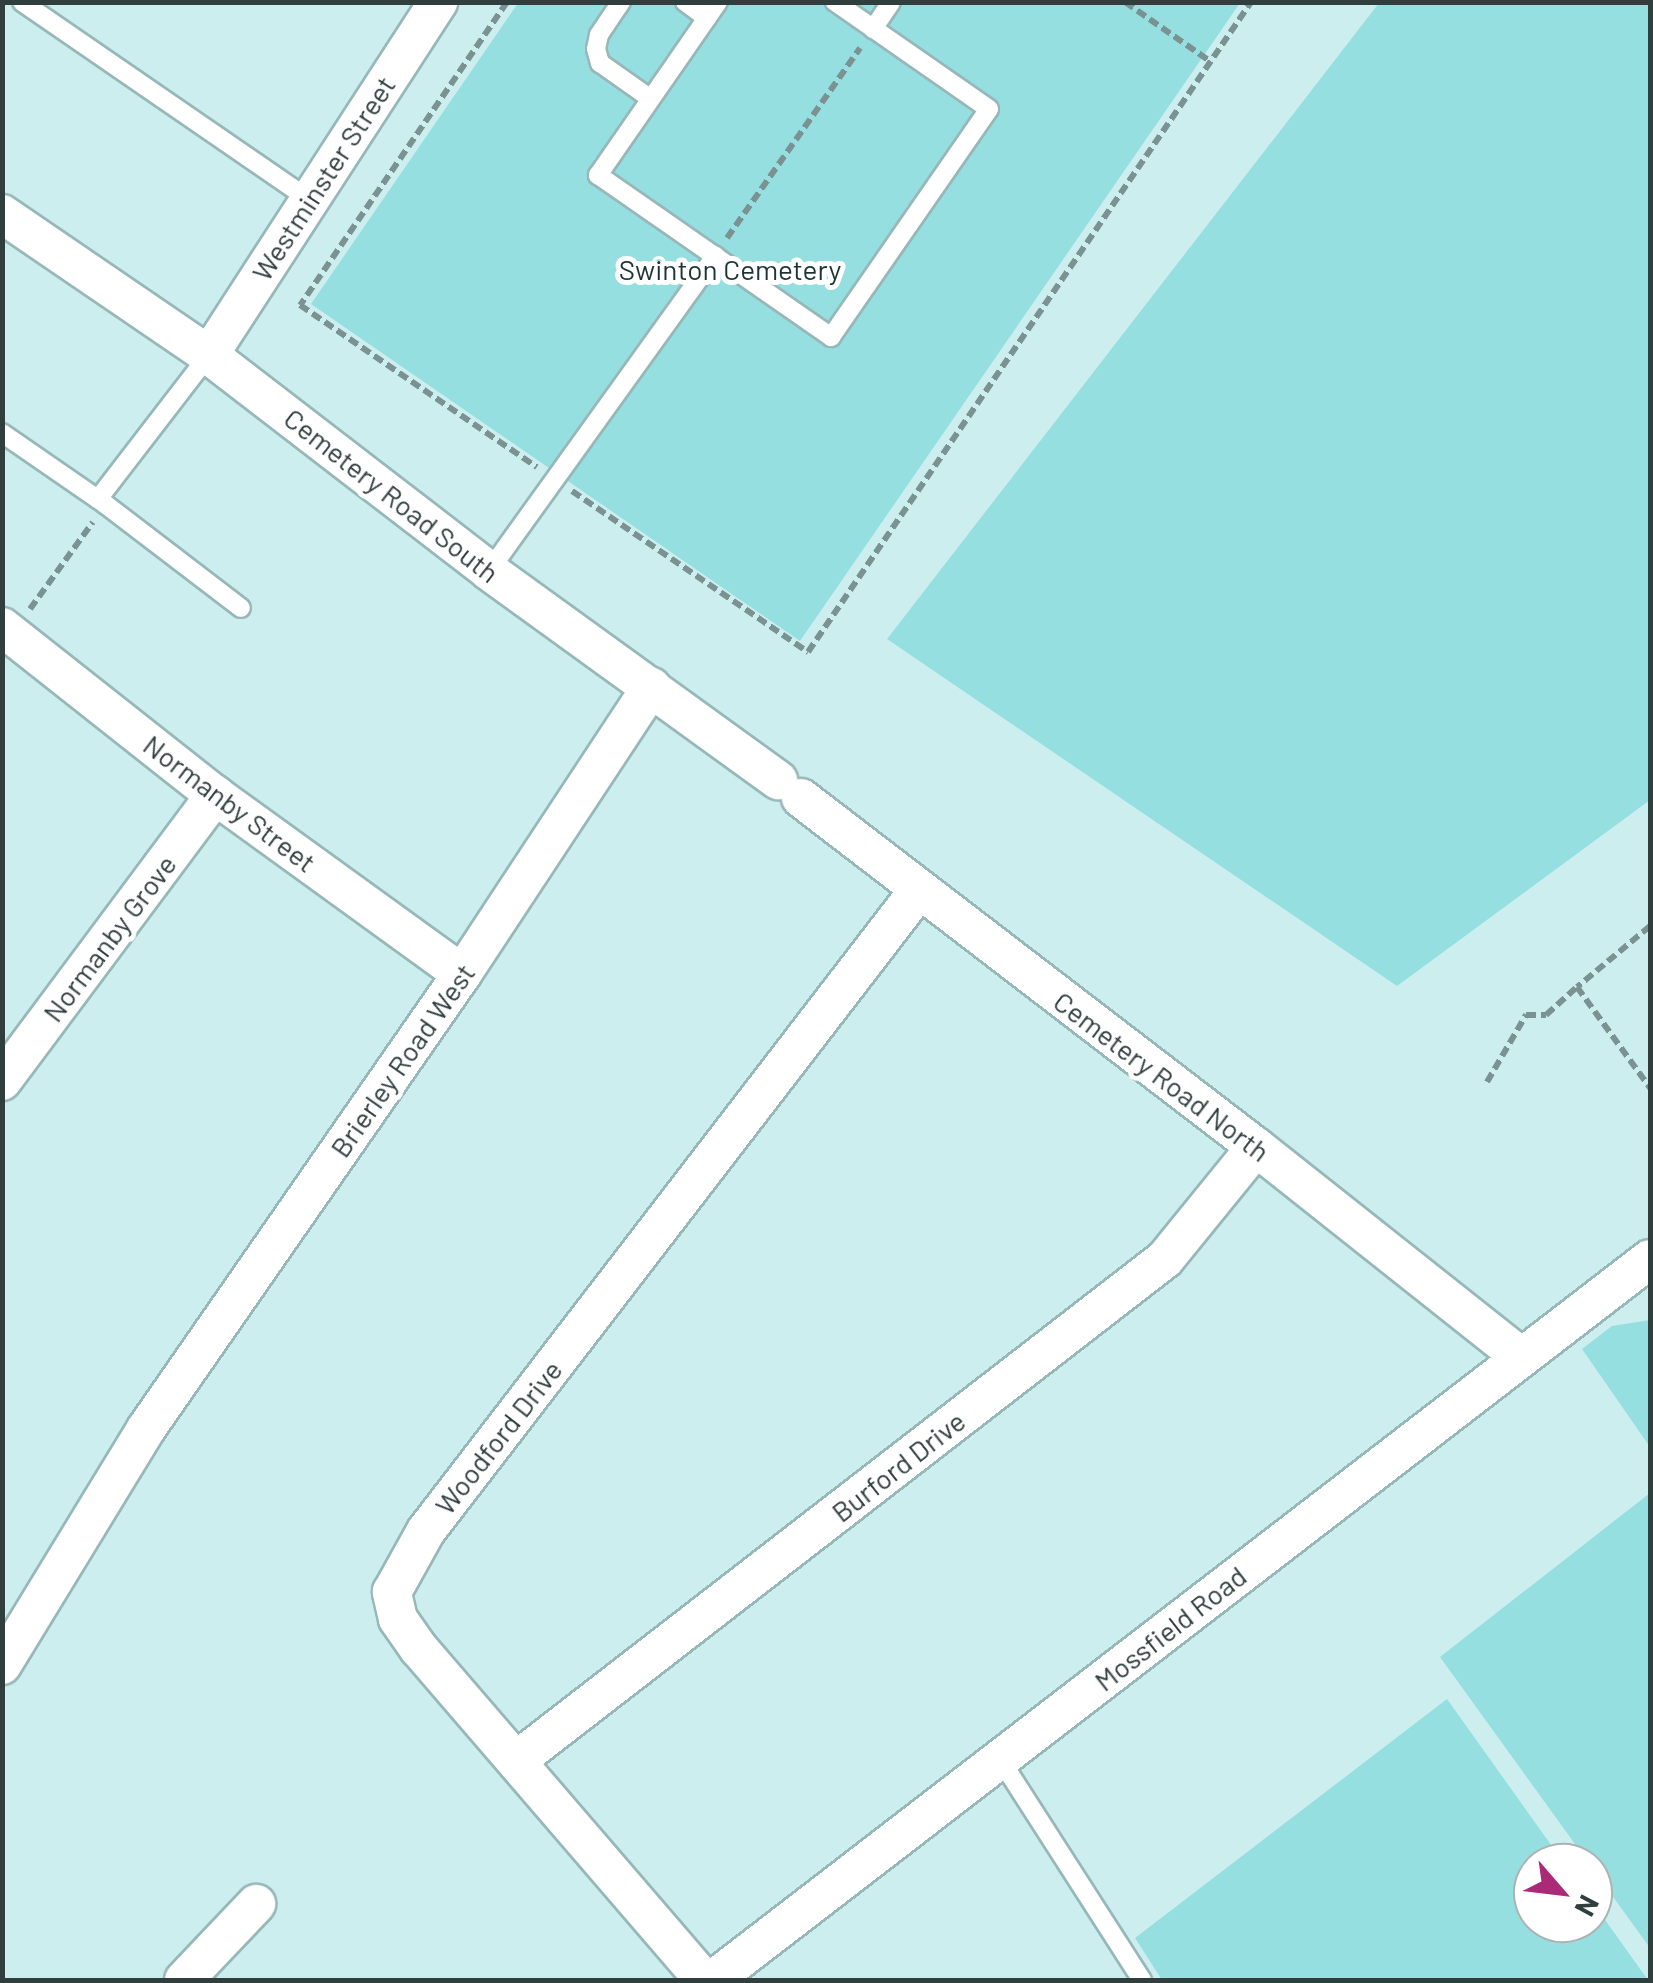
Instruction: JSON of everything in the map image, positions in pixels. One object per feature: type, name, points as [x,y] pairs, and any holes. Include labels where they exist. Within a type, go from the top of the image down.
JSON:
[{"type":"street","name":"Westminster Street","points":[[209,355],[438,2]]},
{"type":"street","name":"Cemetery Road South","points":[[2,214],[209,355],[490,571],[789,789]]},
{"type":"street","name":"Normanby Street","points":[[7,631],[215,795],[462,974]]},
{"type":"street","name":"Brierley Road West","points":[[2,1665],[146,1429],[462,974],[651,687]]},
{"type":"street","name":"Cemetery Road North","points":[[789,789],[1256,1146],[1521,1357]]},
{"type":"street","name":"Normanby Grove","points":[[2,1081],[215,795]]},
{"type":"street","name":"Woodford Drive","points":[[704,1980],[419,1650],[398,1618],[392,1592],[406,1561],[919,890]]},
{"type":"street","name":"Burford Drive","points":[[516,1761],[1165,1259],[1256,1146]]},
{"type":"street","name":"Mossfield Road","points":[[713,1980],[1521,1357],[1643,1274]]},
{"type":"street","points":[[184,1980],[256,1904]]},
{"type":"lane","points":[[22,2],[308,198]]},
{"type":"lane","points":[[621,2],[599,35],[596,49],[600,63],[651,99]]},
{"type":"lane","points":[[684,2],[713,10],[598,175],[831,336],[989,109],[835,2]]},
{"type":"lane","points":[[874,29],[891,2]]},
{"type":"lane","points":[[490,571],[715,256]]},
{"type":"lane","points":[[102,502],[209,355]]},
{"type":"lane","points":[[2,434],[102,502],[241,608]]},
{"type":"lane","points":[[1000,1759],[1142,1980]]},
{"type":"path","points":[[507,2],[300,306],[808,652],[1251,2]]},
{"type":"path","points":[[1124,2],[1210,62]]},
{"type":"path","points":[[715,256],[874,29]]},
{"type":"path","points":[[7,631],[102,502]]},
{"type":"path","points":[[1488,1082],[1526,1015],[1546,1015],[1650,926]]},
{"type":"path","points":[[1577,987],[1650,1088]]},
{"type":"green space","name":"Swinton Cemetery","points":[[518,3],[1240,3],[800,641],[311,304]]},
{"type":"green space","points":[[1379,3],[1650,3],[1650,800],[1397,986],[887,639]]},
{"type":"green space","points":[[1650,1320],[1650,1447],[1582,1349],[1612,1326]]},
{"type":"green space","points":[[1650,1493],[1650,1948],[1613,1897],[1613,1843],[1574,1843],[1440,1657]]},
{"type":"green space","points":[[1447,1699],[1550,1843],[1513,1843],[1513,1943],[1613,1943],[1613,1931],[1648,1980],[1162,1980],[1135,1938]]}]
